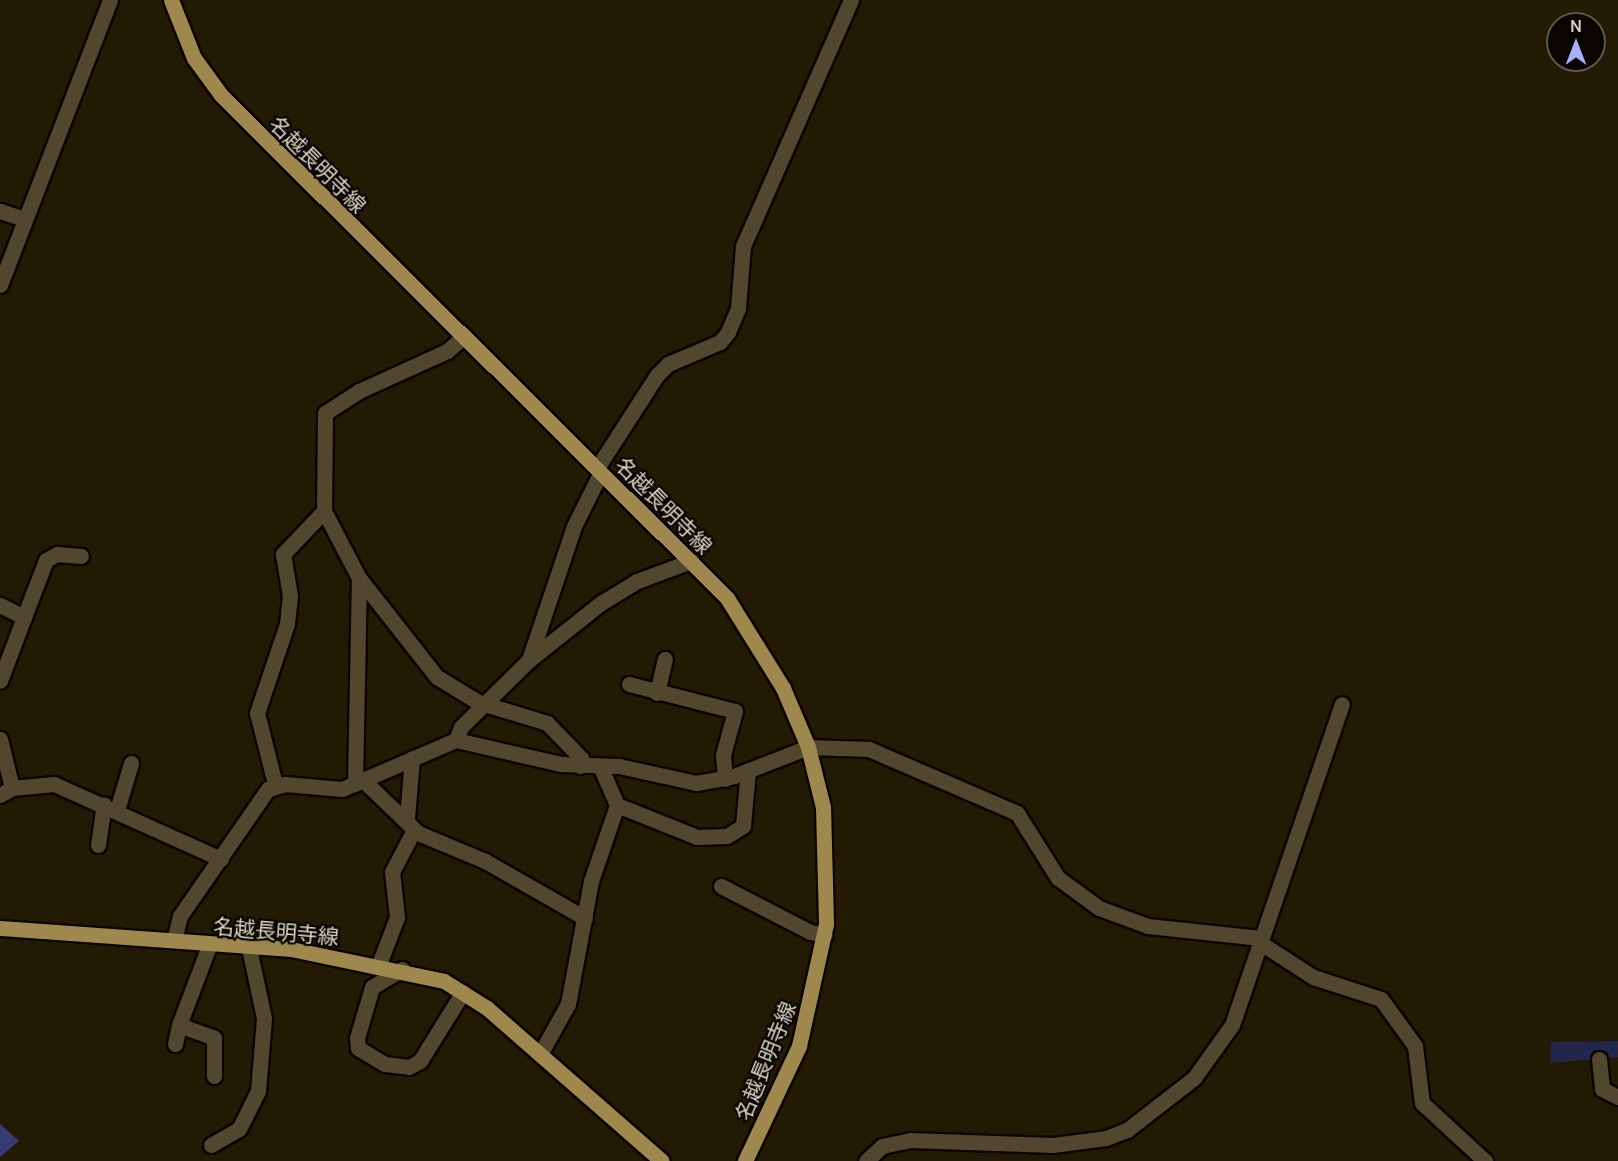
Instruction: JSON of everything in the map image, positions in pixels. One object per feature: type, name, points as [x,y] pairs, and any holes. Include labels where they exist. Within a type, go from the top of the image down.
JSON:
[{"type":"main road","name":"名越長明寺線","points":[[171,0],[194,58],[221,95],[691,561],[763,648],[808,747],[826,832],[825,935],[799,1046],[745,1161]]},
{"type":"main road","name":"名越長明寺線","points":[[0,928],[174,940],[209,946],[249,948],[379,964],[402,969],[463,992],[540,1054],[662,1161]]},
{"type":"street","points":[[0,285],[110,0]]},
{"type":"street","points":[[529,660],[574,526],[599,470],[657,375],[668,364],[720,342],[728,332],[738,308],[743,246],[851,0]]},
{"type":"street","points":[[0,211],[25,219]]},
{"type":"street","points":[[464,336],[447,351],[359,391],[326,413],[324,511],[359,578],[437,677],[483,703],[547,723],[581,758],[580,766]]},
{"type":"street","points":[[174,940],[180,916],[275,784],[257,713],[287,624],[290,596],[283,554],[324,511]]},
{"type":"street","points":[[0,681],[46,560],[57,554],[81,556]]},
{"type":"street","points":[[275,784],[342,789],[456,740],[483,703],[529,660],[621,589],[691,561]]},
{"type":"street","points":[[359,578],[359,783]]},
{"type":"street","points":[[0,605],[24,617]]},
{"type":"street","points":[[657,693],[665,659]]},
{"type":"street","points":[[629,684],[657,693],[735,711],[723,755],[725,778]]},
{"type":"street","points":[[866,1161],[882,1146],[910,1140],[1070,1144],[1127,1130],[1194,1078],[1220,1047],[1260,940],[1342,704]]},
{"type":"street","points":[[0,739],[6,791],[54,784],[110,807],[221,859]]},
{"type":"street","points":[[456,740],[580,766],[600,766],[696,783],[725,778],[808,747],[869,749],[1007,807],[1024,819],[1058,878],[1114,916],[1155,927],[1260,940],[1313,977],[1380,999],[1415,1046],[1422,1103],[1485,1161]]},
{"type":"street","points":[[379,964],[397,917],[392,872],[410,824],[412,758]]},
{"type":"street","points":[[98,844],[110,807],[131,763]]},
{"type":"street","points":[[540,1054],[568,1004],[585,918],[617,805],[600,766]]},
{"type":"street","points":[[617,805],[697,837],[727,836],[743,826],[748,770]]},
{"type":"street","points":[[359,783],[410,824],[485,861],[585,918]]},
{"type":"street","points":[[721,886],[810,932],[825,935]]},
{"type":"street","points":[[175,1044],[179,1025],[209,946]]},
{"type":"street","points":[[211,1145],[239,1129],[258,1091],[257,1051],[264,1018],[249,948]]},
{"type":"street","points":[[402,969],[372,987],[357,1038],[358,1048],[385,1064],[409,1067],[420,1061],[463,992]]},
{"type":"street","points":[[179,1025],[214,1038],[214,1076]]},
{"type":"street","points":[[1599,1059],[1602,1089],[1618,1097]]},
{"type":"shaded area","points":[[1618,1041],[1618,1057],[1550,1063],[1551,1042]]},
{"type":"shaded area","points":[[0,1124],[19,1141],[0,1157]]}]
